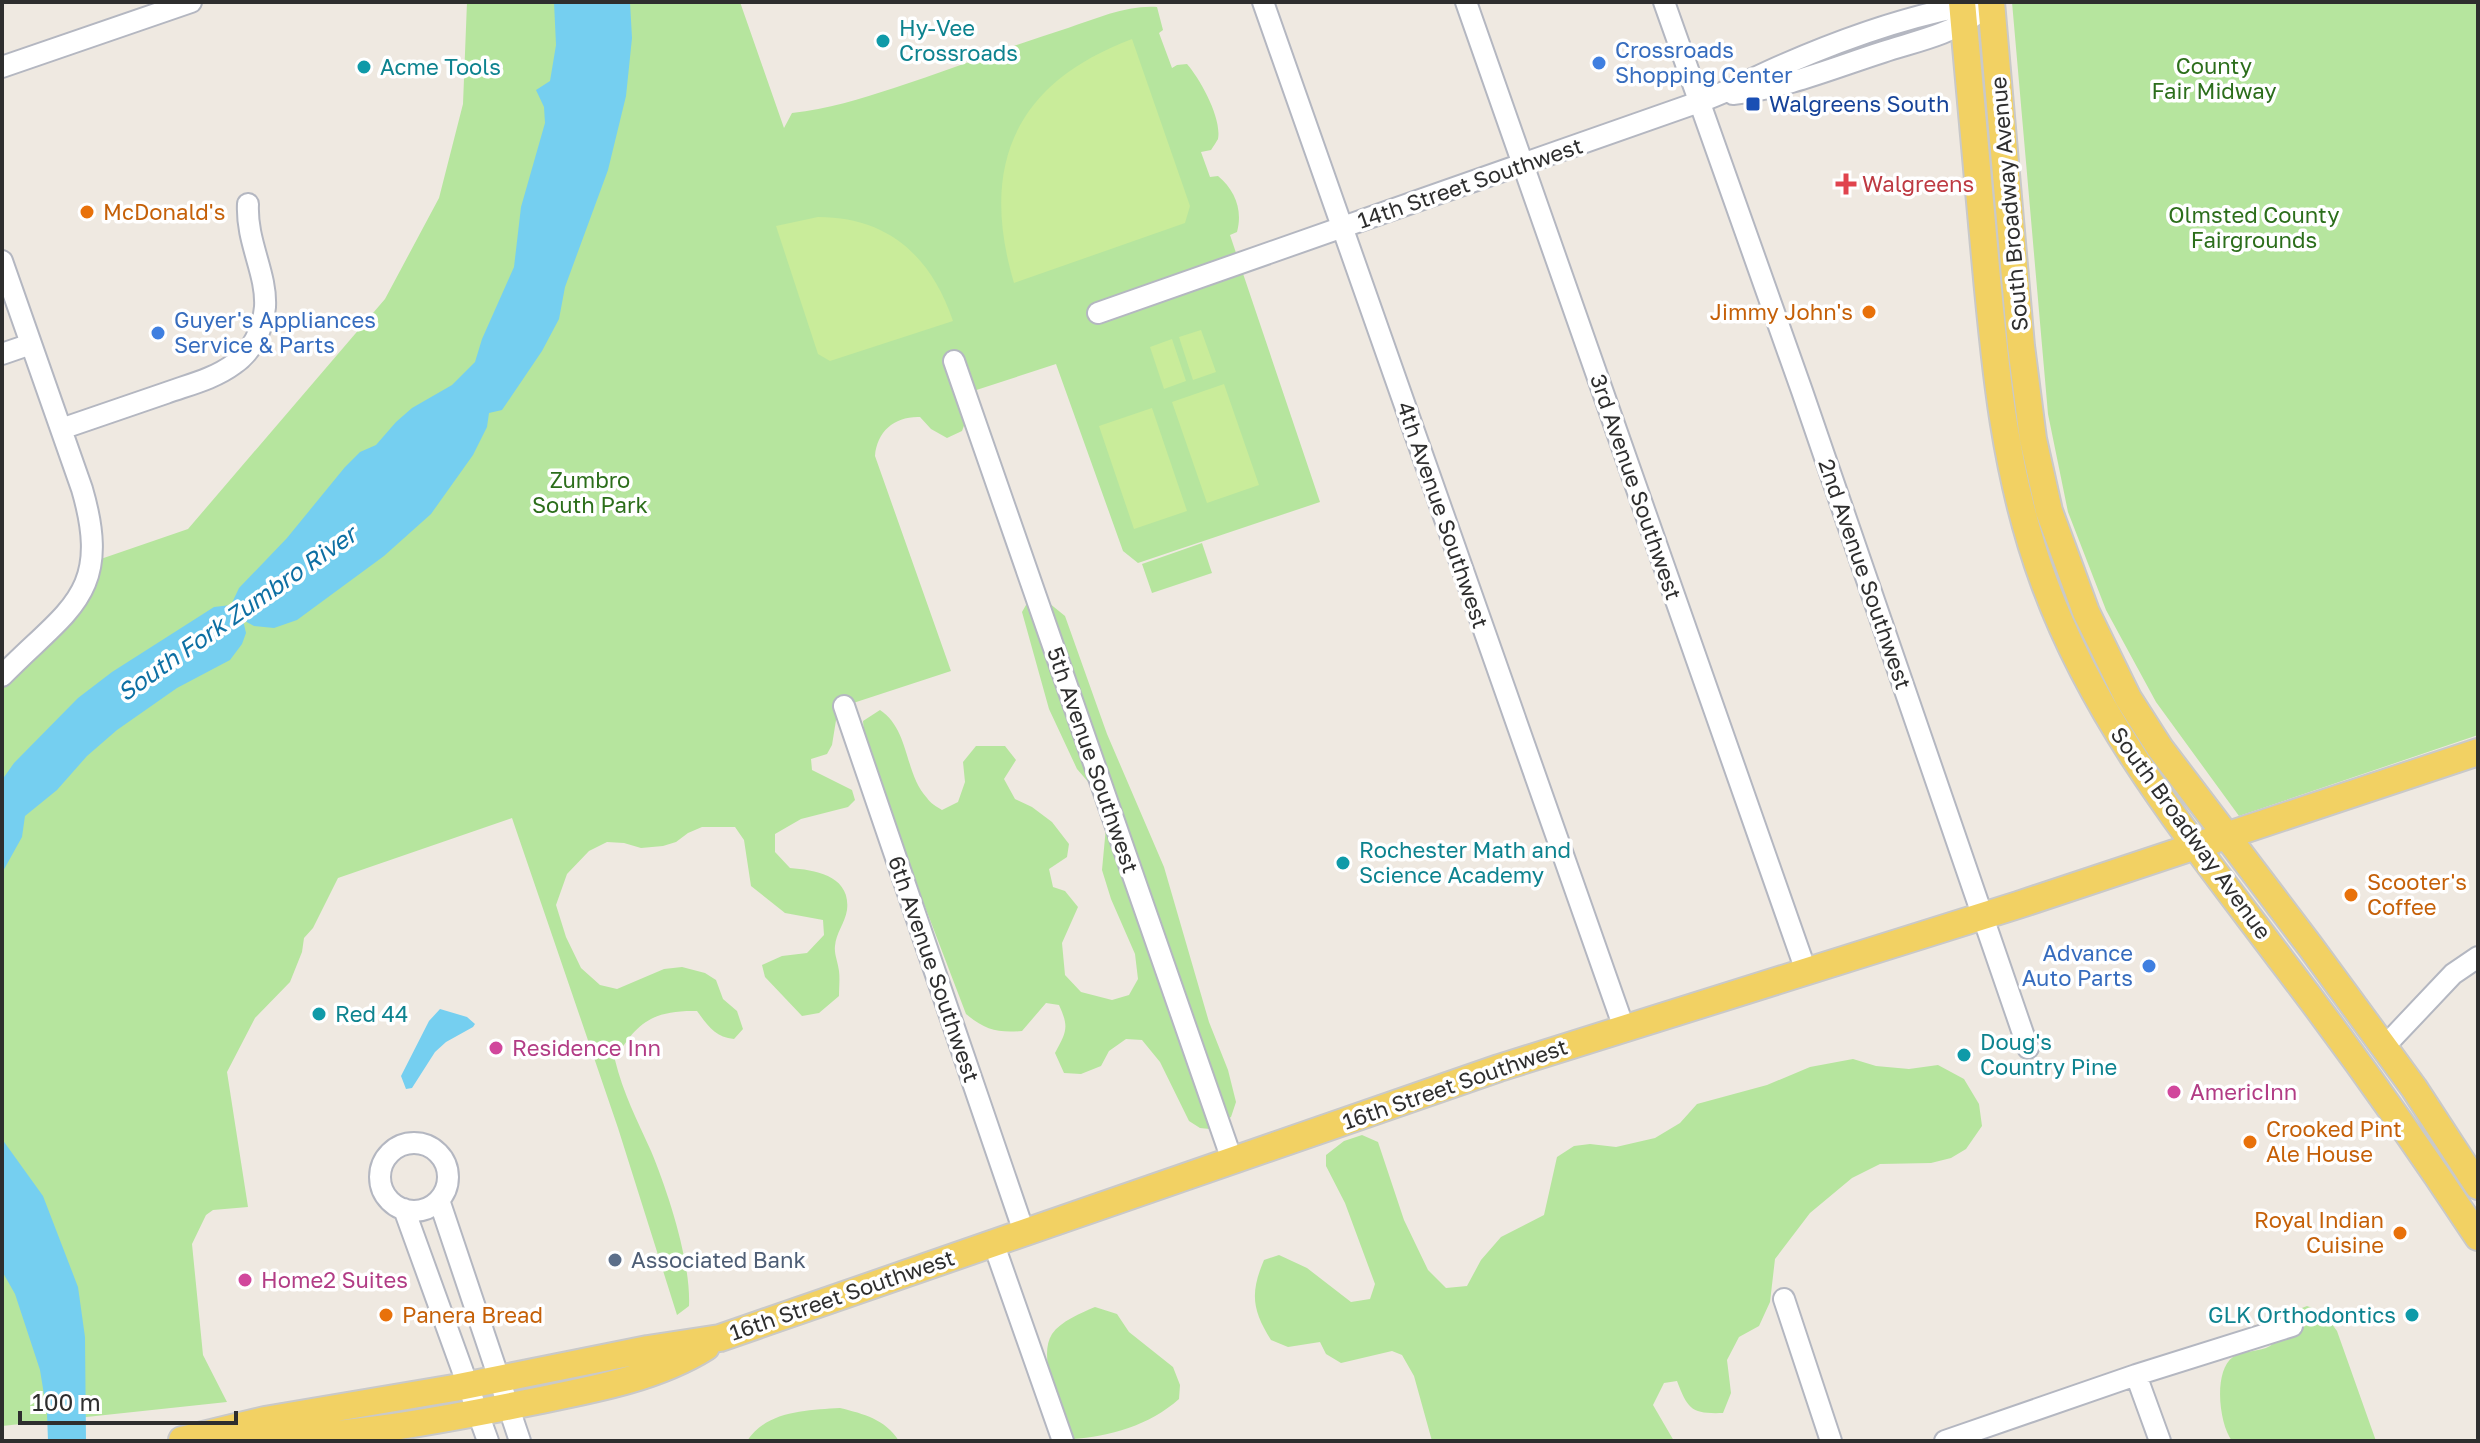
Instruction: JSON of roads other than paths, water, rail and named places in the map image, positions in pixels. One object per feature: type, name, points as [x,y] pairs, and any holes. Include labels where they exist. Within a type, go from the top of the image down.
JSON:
[{"type":"main road","name":"South Broadway Avenue","points":[[1976,6],[2035,452],[2049,511],[2086,612],[2128,698],[2160,748],[2384,1047],[2478,1186]]},
{"type":"main road","name":"South Broadway Avenue","points":[[1976,6],[1999,397],[2010,467],[2028,537],[2060,623],[2103,710],[2195,847],[2386,1100],[2478,1237]]},
{"type":"main road","name":"16th Street Southwest","points":[[176,1440],[265,1420],[469,1386],[648,1349],[720,1338],[1624,1028],[1982,916],[2478,752]]},
{"type":"main road","name":"16th Street Southwest","points":[[176,1440],[295,1439],[376,1431],[479,1413],[638,1376],[695,1354],[720,1338]]},
{"type":"street","points":[[2,67],[191,2]]},
{"type":"street","name":"4th Avenue Southwest","points":[[1263,2],[1624,1028]]},
{"type":"street","name":"3rd Avenue Southwest","points":[[1466,2],[1806,971]]},
{"type":"street","name":"2nd Avenue Southwest","points":[[1664,2],[1708,99],[1802,391],[2028,1048]]},
{"type":"street","name":"14th Street Southwest","points":[[1098,313],[1708,99],[1817,52],[1918,17],[1976,6]]},
{"type":"street","points":[[61,429],[211,376],[246,353],[255,340],[265,308],[264,289],[247,225],[248,204]]},
{"type":"street","points":[[2,261],[89,512],[93,554],[90,574],[72,608],[2,676]]},
{"type":"street","points":[[2,354],[31,344]]},
{"type":"street","name":"5th Avenue Southwest","points":[[954,361],[1232,1160]]},
{"type":"street","name":"6th Avenue Southwest","points":[[844,706],[1024,1232]]},
{"type":"street","points":[[2384,1047],[2453,974],[2478,957]]},
{"type":"street","points":[[408,1143],[430,1146],[445,1162],[448,1182],[439,1200],[422,1210],[404,1209],[387,1198],[380,1179],[384,1160],[391,1152],[408,1143]]},
{"type":"street","points":[[439,1200],[520,1441]]},
{"type":"street","points":[[404,1209],[488,1441]]},
{"type":"street","points":[[993,1242],[1063,1441]]},
{"type":"street","points":[[1788,1300],[1832,1441]]},
{"type":"street","points":[[1945,1441],[2136,1375],[2292,1326]]},
{"type":"street","points":[[2136,1375],[2160,1441]]},
{"type":"water","name":"South Fork Zumbro River","points":[[554,2],[630,2],[632,38],[626,96],[608,170],[565,287],[559,319],[542,351],[502,410],[489,413],[487,427],[473,455],[431,514],[384,556],[297,620],[274,628],[254,626],[243,620],[246,633],[230,660],[177,688],[117,730],[87,756],[57,790],[25,816],[22,837],[2,873],[2,780],[14,763],[78,698],[112,672],[214,607],[231,605],[239,588],[287,538],[360,452],[376,445],[412,408],[452,385],[475,362],[514,267],[521,207],[545,123],[544,107],[536,90],[550,81],[556,45]]},
{"type":"water","points":[[440,1009],[467,1017],[475,1024],[435,1052],[412,1088],[406,1089],[401,1076],[429,1021]]},
{"type":"water","points":[[2,1139],[43,1196],[78,1287],[85,1337],[86,1441],[48,1441],[40,1370],[15,1294],[2,1271]]},
{"type":"place","name":"Hy-Vee Crossroads","points":[[883,41]]},
{"type":"place","name":"Crossroads Shopping Center","points":[[1599,63]]},
{"type":"place","name":"Acme Tools","points":[[364,67]]},
{"type":"place","name":"Walgreens South","points":[[1753,104]]},
{"type":"place","name":"Walgreens","points":[[1846,184]]},
{"type":"place","name":"McDonald's","points":[[87,212]]},
{"type":"place","name":"Jimmy John's","points":[[1869,312]]},
{"type":"place","name":"Guyer's Appliances Service & Parts","points":[[158,333]]},
{"type":"place","name":"Rochester Math and Science Academy","points":[[1343,863]]},
{"type":"place","name":"Scooter's Coffee","points":[[2351,895]]},
{"type":"place","name":"Advance Auto Parts","points":[[2149,966]]},
{"type":"place","name":"Red 44","points":[[319,1014]]},
{"type":"place","name":"Residence Inn","points":[[496,1048]]},
{"type":"place","name":"Doug's Country Pine","points":[[1964,1055]]},
{"type":"place","name":"AmericInn","points":[[2174,1092]]},
{"type":"place","name":"Crooked Pint Ale House","points":[[2250,1142]]},
{"type":"place","name":"Royal Indian Cuisine","points":[[2400,1233]]},
{"type":"place","name":"Associated Bank","points":[[615,1260]]},
{"type":"place","name":"Home2 Suites","points":[[245,1280]]},
{"type":"place","name":"Panera Bread","points":[[386,1315]]},
{"type":"place","name":"GLK Orthodontics","points":[[2412,1315]]},
{"type":"park label","name":"County Fair Midway","points":[[2214,78]]},
{"type":"park label","name":"Olmsted County Fairgrounds","points":[[2254,228]]},
{"type":"park label","name":"Zumbro South Park","points":[[590,492]]}]
